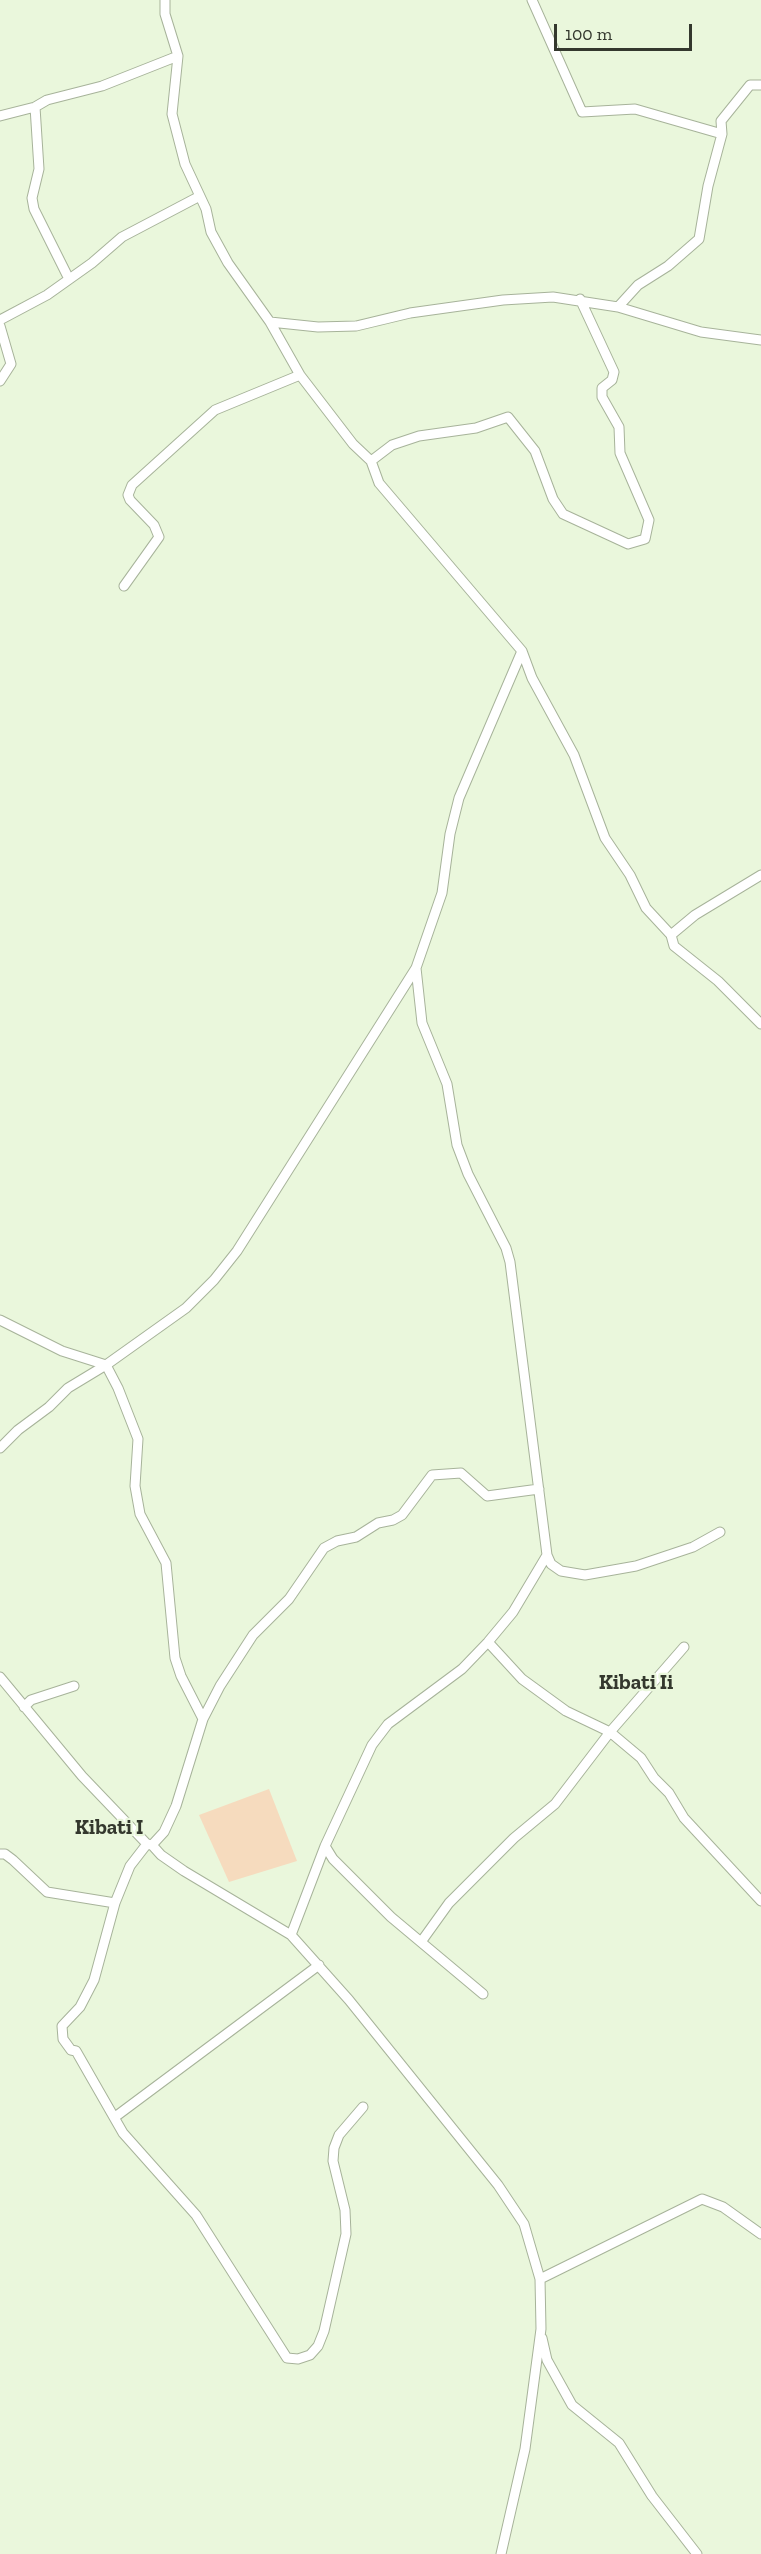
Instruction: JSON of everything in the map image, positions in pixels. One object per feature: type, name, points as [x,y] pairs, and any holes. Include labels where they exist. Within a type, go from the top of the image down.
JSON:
[{"type":"street","points":[[165,0],[165,14],[178,56],[172,114],[185,164],[200,196],[211,232],[228,263],[270,322],[300,375],[352,444],[371,461],[379,483],[522,651],[532,678],[574,755],[605,838],[630,875],[646,908],[671,935],[674,946],[718,981],[761,1024]]},
{"type":"street","points":[[532,0],[582,112],[635,109],[722,134]]},
{"type":"street","points":[[0,116],[35,107],[47,100],[102,86],[178,56]]},
{"type":"street","points":[[618,307],[638,285],[668,266],[699,239],[708,186],[722,134],[721,121],[750,85],[761,85]]},
{"type":"street","points":[[35,107],[39,169],[32,198],[34,209],[69,279]]},
{"type":"street","points":[[0,320],[41,298],[69,279],[122,237],[200,196]]},
{"type":"street","points":[[270,322],[318,327],[356,326],[410,313],[503,300],[553,297],[580,299],[618,307],[701,332],[761,340]]},
{"type":"street","points":[[371,461],[392,445],[419,436],[476,429],[508,417],[535,451],[559,510],[621,542],[638,543],[645,539],[649,520],[620,453],[619,427],[602,397],[602,388],[612,380],[614,372],[580,299]]},
{"type":"street","points":[[0,326],[11,364],[0,381]]},
{"type":"street","points":[[124,586],[159,537],[154,525],[130,500],[128,495],[132,485],[215,410],[300,375]]},
{"type":"street","points":[[0,1448],[68,1388],[106,1365],[200,1296],[237,1251],[416,968],[442,893],[450,834],[459,798],[522,651]]},
{"type":"street","points":[[671,935],[712,904],[761,875]]},
{"type":"street","points":[[416,968],[422,1023],[447,1084],[457,1146],[468,1174],[506,1248],[510,1262],[547,1555],[551,1564],[561,1571],[585,1575],[636,1566],[693,1546],[720,1532]]},
{"type":"street","points":[[0,1320],[62,1351],[106,1365],[136,1427],[138,1438],[136,1498],[140,1514],[166,1563],[175,1658],[181,1676],[203,1719]]},
{"type":"street","points":[[363,2107],[339,2135],[334,2148],[333,2161],[345,2210],[346,2234],[324,2331],[318,2346],[310,2355],[298,2359],[287,2358],[196,2216],[133,2147],[76,2050],[71,2050],[63,2039],[62,2026],[80,2007],[93,1980],[115,1903],[130,1866],[149,1844],[164,1832],[176,1806],[203,1719],[244,1647],[289,1599],[324,1548],[337,1541],[356,1537],[378,1523],[393,1520],[402,1515],[432,1475],[461,1473],[488,1496],[539,1489]]},
{"type":"street","points":[[291,1935],[325,1846],[372,1745],[388,1724],[462,1669],[488,1642],[513,1612],[547,1555]]},
{"type":"street","points":[[488,1642],[522,1679],[566,1712],[610,1732],[641,1758],[654,1778],[669,1793],[684,1818],[761,1901]]},
{"type":"street","points":[[421,1942],[449,1903],[468,1883],[555,1804],[610,1732],[684,1647]]},
{"type":"street","points":[[2,1682],[82,1776],[161,1856],[291,1935],[319,1965],[512,2204],[531,2242],[540,2279],[541,2329],[525,2449],[501,2554]]},
{"type":"street","points":[[24,1707],[31,1700],[74,1686]]},
{"type":"street","points":[[325,1846],[333,1859],[410,1934],[483,1994]]},
{"type":"street","points":[[0,1854],[5,1854],[13,1860],[47,1892],[115,1903]]},
{"type":"street","points":[[410,1934],[428,1931]]},
{"type":"street","points":[[115,2117],[319,1965]]},
{"type":"street","points":[[540,2279],[702,2199],[723,2208],[761,2234]]},
{"type":"street","points":[[541,2329],[547,2360],[572,2405],[619,2443],[652,2496],[697,2554]]},
{"type":"shaded area","points":[[269,1789],[297,1861],[229,1882],[199,1815]]},
{"type":"district","name":"Kibati Ii","points":[[636,1683]]},
{"type":"district","name":"Kibati I","points":[[109,1828]]}]
